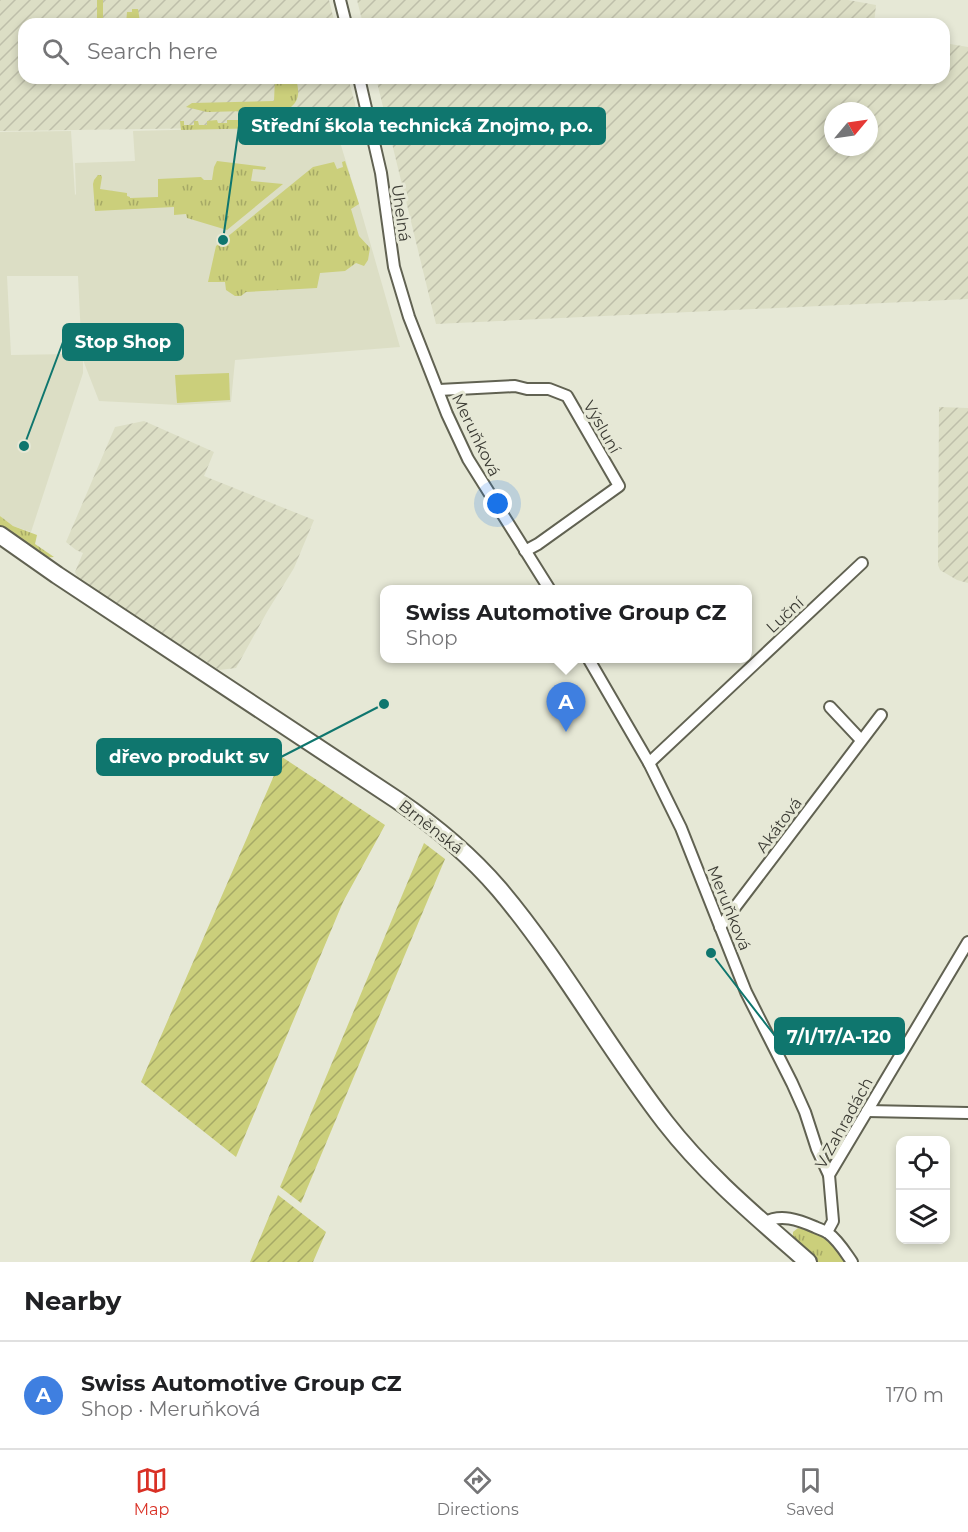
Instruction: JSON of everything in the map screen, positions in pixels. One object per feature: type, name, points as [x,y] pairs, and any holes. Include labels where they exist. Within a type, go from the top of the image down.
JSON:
[{"type":"main road","name":"Brněnská","points":[[0,535],[388,794],[446,836],[491,880],[523,919],[678,1139],[713,1176],[808,1262]]},
{"type":"street","points":[[340,0],[344,18]]},
{"type":"street","name":"Uhelná","points":[[360,84],[381,173],[394,267],[406,309],[422,350]]},
{"type":"street","name":"Meruňková","points":[[422,350],[447,414],[468,459],[547,585]]},
{"type":"street","name":"Výsluní","points":[[439,390],[515,386],[526,389],[549,389],[567,396],[619,486],[525,551]]},
{"type":"street","name":"Luční","points":[[649,763],[862,563]]},
{"type":"street","name":"Meruňková","points":[[591,663],[649,763],[681,828],[746,992],[792,1083],[829,1175]]},
{"type":"street","points":[[830,707],[861,740]]},
{"type":"street","name":"Akátová","points":[[720,927],[881,715]]},
{"type":"street","name":"V Zahradách","points":[[827,1232],[832,1221],[829,1175],[968,942]]},
{"type":"street","points":[[867,1111],[968,1113]]},
{"type":"street","points":[[764,1223],[771,1220],[788,1219],[827,1232],[852,1262]]},
{"type":"shaded area","points":[[0,0],[329,0],[334,18],[18,18],[18,84],[350,84],[355,103],[357,126],[0,131]]},
{"type":"shaded area","points":[[357,0],[848,0],[876,5],[875,18],[362,18]]},
{"type":"shaded area","points":[[950,44],[968,47],[968,299],[436,324],[377,84],[950,84]]},
{"type":"shaded area","points":[[335,126],[400,347],[235,360],[231,402],[179,405],[99,401],[83,360],[83,373],[31,532],[13,526],[0,516],[0,132],[71,131],[75,195],[75,163],[135,161],[133,131]],"holes":[[[7,276],[78,276],[82,358],[71,354],[11,355]]]},
{"type":"shaded area","points":[[939,407],[968,408],[968,583],[957,580],[940,570],[938,565]]},
{"type":"shaded area","points":[[144,421],[214,452],[204,476],[314,520],[294,568],[236,668],[219,670],[79,580],[75,572],[83,553],[66,542],[115,427]]},
{"type":"green space","points":[[97,0],[103,0],[103,18],[97,18]]},
{"type":"green space","points":[[132,9],[138,9],[139,18],[126,18],[127,12],[132,12]]},
{"type":"green space","points":[[275,84],[297,84],[297,100],[287,110],[207,112],[186,107],[192,103],[274,101]]},
{"type":"green space","points":[[352,109],[357,126],[181,130],[180,121],[184,121],[184,125],[194,125],[194,121],[198,121],[199,125],[207,125],[207,121],[217,120],[218,123],[239,120],[239,123],[249,123],[249,120],[267,119],[267,122],[283,122],[284,119],[318,122],[339,118],[338,112]]},
{"type":"green space","points":[[217,161],[266,167],[265,170],[253,169],[251,181],[283,184],[227,230],[187,218],[186,214],[174,215],[174,207],[95,211],[93,184],[98,175],[102,177],[100,189],[127,193],[130,198],[158,197],[158,179],[201,177],[204,180],[212,180]]},
{"type":"green space","points":[[345,161],[359,204],[351,209],[359,236],[370,248],[368,260],[364,266],[356,263],[345,271],[320,273],[317,288],[246,292],[241,296],[235,296],[226,290],[225,282],[208,282],[216,246],[313,167],[334,162],[337,169],[343,167],[342,162]]},
{"type":"green space","points":[[229,373],[230,400],[177,403],[175,375]]},
{"type":"green space","points":[[0,516],[13,526],[37,535],[35,544],[54,557],[41,558],[0,529]]},
{"type":"green space","points":[[282,757],[385,825],[343,902],[236,1157],[141,1082]]},
{"type":"green space","points":[[424,843],[445,859],[301,1203],[280,1187]]},
{"type":"green space","points":[[278,1195],[326,1232],[313,1262],[250,1262]]},
{"type":"green space","points":[[798,1228],[826,1240],[846,1262],[816,1262],[795,1241],[793,1232]]},
{"type":"place","name":"Střední škola technická Znojmo, p.o.","points":[[223,240]]},
{"type":"place","name":"Stop Shop","points":[[24,446]]},
{"type":"place","name":"dřevo produkt sv","points":[[384,704]]},
{"type":"place","name":"Swiss Automotive Group CZ","points":[[566,732]]},
{"type":"place","name":"7/I/17/A-120","points":[[711,953]]}]
